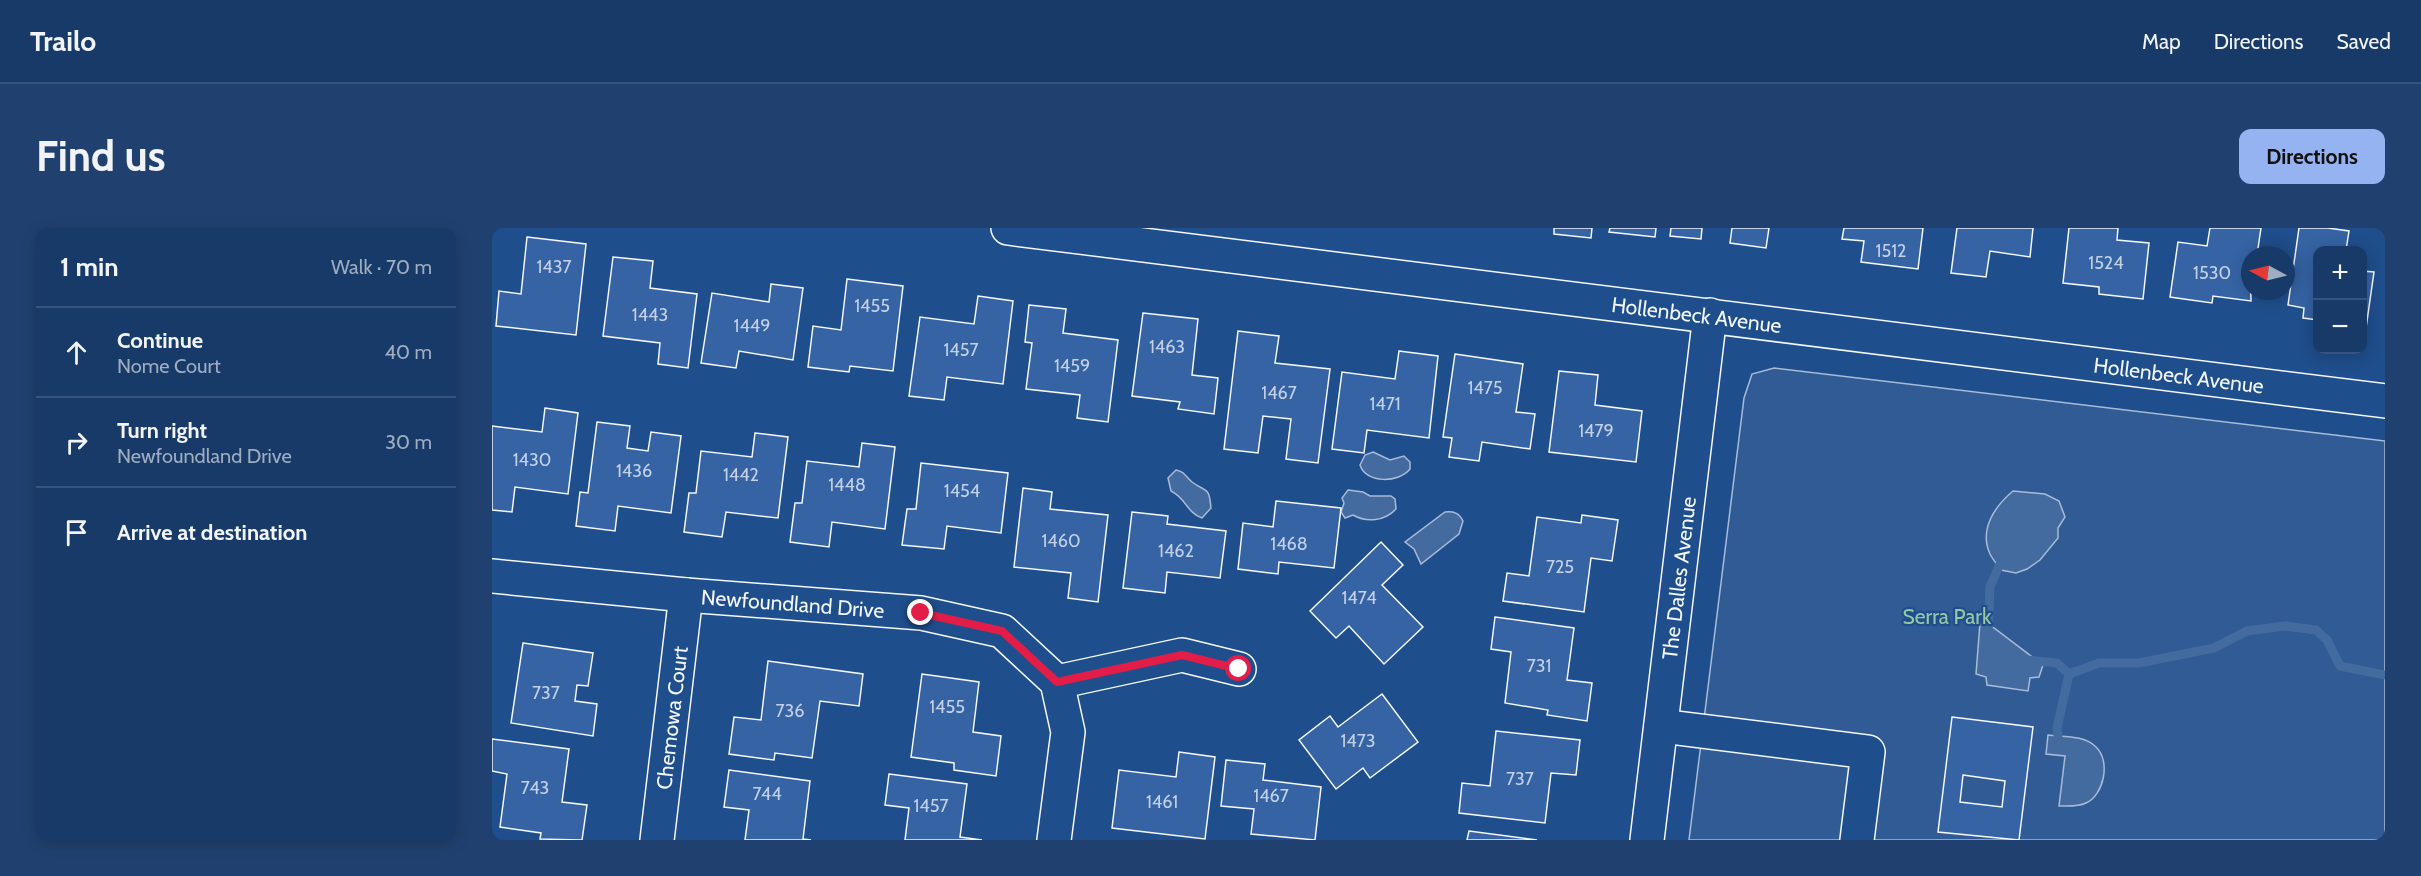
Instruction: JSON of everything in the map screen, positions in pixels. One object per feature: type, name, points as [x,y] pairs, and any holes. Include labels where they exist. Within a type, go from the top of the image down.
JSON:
[{"type":"street","name":"Hollenbeck Avenue","points":[[1008,228],[2385,401]]},
{"type":"street","name":"The Dalles Avenue","points":[[1647,840],[1710,315]]},
{"type":"street","name":"Newfoundland Drive","points":[[492,576],[686,595],[921,613],[1002,631],[1057,682]]},
{"type":"street","name":"Chemowa Court","points":[[657,840],[686,595]]},
{"type":"street","points":[[1054,840],[1068,732],[1057,682],[1182,655],[1239,669]]},
{"type":"street","points":[[1661,726],[1868,752],[1857,840]]},
{"type":"shaded area","name":"Serra Park","points":[[1774,368],[2385,441],[2385,840],[1689,840],[1744,398],[1752,374]]},
{"type":"shaded area","points":[[1373,452],[1390,460],[1404,456],[1410,462],[1410,469],[1405,474],[1391,479],[1369,476],[1360,465],[1365,455]]},
{"type":"shaded area","points":[[1176,470],[1208,493],[1211,508],[1202,518],[1193,513],[1180,497],[1171,491],[1168,478]]},
{"type":"shaded area","points":[[1348,490],[1363,492],[1370,496],[1391,496],[1395,499],[1396,509],[1376,520],[1358,518],[1353,515],[1345,518],[1341,512],[1344,503],[1342,498]]},
{"type":"shaded area","points":[[2013,491],[2045,494],[2059,501],[2065,517],[2058,528],[2058,538],[2040,560],[2016,573],[2001,570],[1990,554],[1986,536],[1994,512]]},
{"type":"shaded area","points":[[1445,512],[1456,513],[1460,516],[1463,521],[1459,534],[1421,564],[1414,549],[1405,542]]},
{"type":"shaded area","points":[[1980,623],[1994,628],[2043,665],[2039,677],[2030,678],[2028,691],[1987,685],[1986,677],[1976,674]]},
{"type":"shaded area","points":[[2048,735],[2086,740],[2101,753],[2104,769],[2101,785],[2092,799],[2086,803],[2076,806],[2059,806],[2065,756],[2046,754]]},
{"type":"building","points":[[1554,228],[1592,228],[1591,238],[1554,234]]},
{"type":"building","points":[[1610,228],[1656,228],[1655,237],[1609,232]]},
{"type":"building","points":[[1671,228],[1702,228],[1701,239],[1670,236]]},
{"type":"building","points":[[1732,228],[1769,228],[1766,248],[1730,243]]},
{"type":"building","points":[[1844,228],[1923,228],[1918,269],[1861,262],[1864,241],[1842,239]]},
{"type":"building","points":[[1957,228],[2033,228],[2030,257],[1990,251],[1986,277],[1951,273]]},
{"type":"building","points":[[2069,228],[2118,228],[2117,240],[2149,243],[2143,299],[2099,294],[2099,287],[2063,283]]},
{"type":"building","points":[[2210,228],[2261,228],[2258,246],[2241,246],[2241,300],[2213,296],[2212,303],[2170,297],[2178,242],[2207,246]]},
{"type":"building","points":[[2299,228],[2349,231],[2347,246],[2313,246],[2313,319],[2303,318],[2304,308],[2288,305],[2289,300],[2295,300],[2295,256]]},
{"type":"building","points":[[527,237],[586,244],[576,335],[496,326],[499,291],[521,294]]},
{"type":"building","points":[[613,257],[653,261],[650,288],[697,294],[688,368],[658,364],[660,343],[603,336]]},
{"type":"building","points":[[2367,271],[2374,272],[2367,321]]},
{"type":"building","points":[[847,279],[903,286],[893,371],[850,366],[849,372],[808,367],[813,326],[841,330]]},
{"type":"building","points":[[771,284],[803,288],[793,360],[739,351],[736,368],[701,363],[712,293],[769,302]]},
{"type":"building","points":[[978,296],[1013,301],[1003,384],[947,377],[944,400],[909,396],[920,317],[974,324]]},
{"type":"building","points":[[1029,305],[1066,309],[1063,333],[1118,340],[1108,422],[1077,418],[1080,395],[1026,389],[1032,343],[1025,342]]},
{"type":"building","points":[[1143,313],[1198,319],[1192,375],[1218,378],[1214,414],[1178,409],[1180,402],[1132,396]]},
{"type":"building","points":[[1238,331],[1279,336],[1275,363],[1330,369],[1318,463],[1286,459],[1291,419],[1263,416],[1258,453],[1224,449]]},
{"type":"building","points":[[1399,351],[1438,356],[1429,438],[1367,430],[1364,453],[1332,449],[1342,372],[1395,379]]},
{"type":"building","points":[[1455,354],[1523,364],[1516,412],[1535,414],[1530,449],[1482,442],[1479,461],[1449,457],[1452,438],[1443,437]]},
{"type":"building","points":[[1559,371],[1598,375],[1595,405],[1642,411],[1636,462],[1549,452]]},
{"type":"building","points":[[545,408],[578,413],[568,494],[515,487],[512,512],[492,510],[492,426],[542,432]]},
{"type":"building","points":[[597,422],[630,426],[627,448],[648,451],[651,432],[681,436],[671,513],[618,506],[615,531],[576,526],[580,492],[588,493]]},
{"type":"building","points":[[755,433],[788,437],[778,518],[726,512],[722,537],[684,532],[689,493],[696,493],[701,451],[752,457]]},
{"type":"building","points":[[862,443],[895,447],[885,529],[832,522],[829,547],[790,542],[795,503],[802,503],[807,461],[859,467]]},
{"type":"building","points":[[921,463],[1008,473],[1001,533],[947,526],[944,549],[902,545],[907,509],[916,509]]},
{"type":"building","points":[[1023,488],[1052,492],[1050,509],[1108,515],[1098,602],[1068,598],[1071,573],[1014,567]]},
{"type":"building","points":[[1276,501],[1341,508],[1334,568],[1279,562],[1278,574],[1238,569],[1243,523],[1273,527]]},
{"type":"building","points":[[1132,512],[1168,516],[1167,524],[1226,531],[1220,578],[1167,572],[1165,593],[1123,588]]},
{"type":"building","points":[[1582,515],[1618,520],[1612,561],[1591,558],[1584,612],[1503,601],[1507,573],[1529,576],[1537,517],[1581,523]]},
{"type":"building","points":[[1381,542],[1403,565],[1382,585],[1423,627],[1384,664],[1349,626],[1336,638],[1310,611]]},
{"type":"building","points":[[1495,617],[1574,628],[1567,680],[1592,683],[1587,721],[1547,715],[1548,710],[1505,703],[1511,652],[1491,649]]},
{"type":"building","points":[[523,643],[593,653],[588,686],[577,685],[575,701],[597,704],[593,736],[511,723]]},
{"type":"building","points":[[768,661],[863,674],[859,706],[820,701],[812,758],[775,753],[774,760],[729,754],[734,717],[761,720]]},
{"type":"building","points":[[922,674],[979,682],[973,732],[1001,736],[996,776],[954,770],[954,763],[911,757]]},
{"type":"building","points":[[1382,694],[1418,742],[1370,778],[1363,768],[1336,789],[1299,740],[1330,716],[1338,727]]},
{"type":"building","points":[[1952,717],[2033,727],[2019,840],[1938,832]],"holes":[[[1963,775],[2005,781],[2002,807],[1960,802]]]},
{"type":"building","points":[[1496,731],[1580,740],[1576,775],[1551,773],[1545,823],[1459,813],[1462,783],[1490,786]]},
{"type":"building","points":[[492,739],[569,749],[562,802],[587,805],[582,840],[540,839],[541,833],[500,827],[507,774],[492,771]]},
{"type":"building","points":[[1179,752],[1215,757],[1205,839],[1112,828],[1119,770],[1176,777]]},
{"type":"building","points":[[1226,760],[1265,764],[1263,780],[1321,787],[1315,840],[1251,834],[1254,809],[1221,806]]},
{"type":"building","points":[[729,770],[810,781],[803,839],[811,840],[745,840],[749,810],[724,807]]},
{"type":"building","points":[[889,774],[967,784],[960,837],[982,840],[905,840],[909,808],[885,805]]},
{"type":"building","points":[[1469,831],[1537,840],[1467,840]]},
{"type":"waterway","points":[[1988,637],[1990,587],[1999,566]]},
{"type":"waterway","points":[[2069,674],[2099,663],[2139,663],[2214,648],[2247,631],[2285,626],[2316,630],[2327,640],[2340,666],[2385,675]]},
{"type":"waterway","points":[[2028,660],[2057,663],[2069,674]]},
{"type":"waterway","points":[[2058,736],[2057,728],[2069,674]]},
{"type":"route","points":[[921,613],[1002,631],[1057,682],[1182,655],[1239,669]]}]
